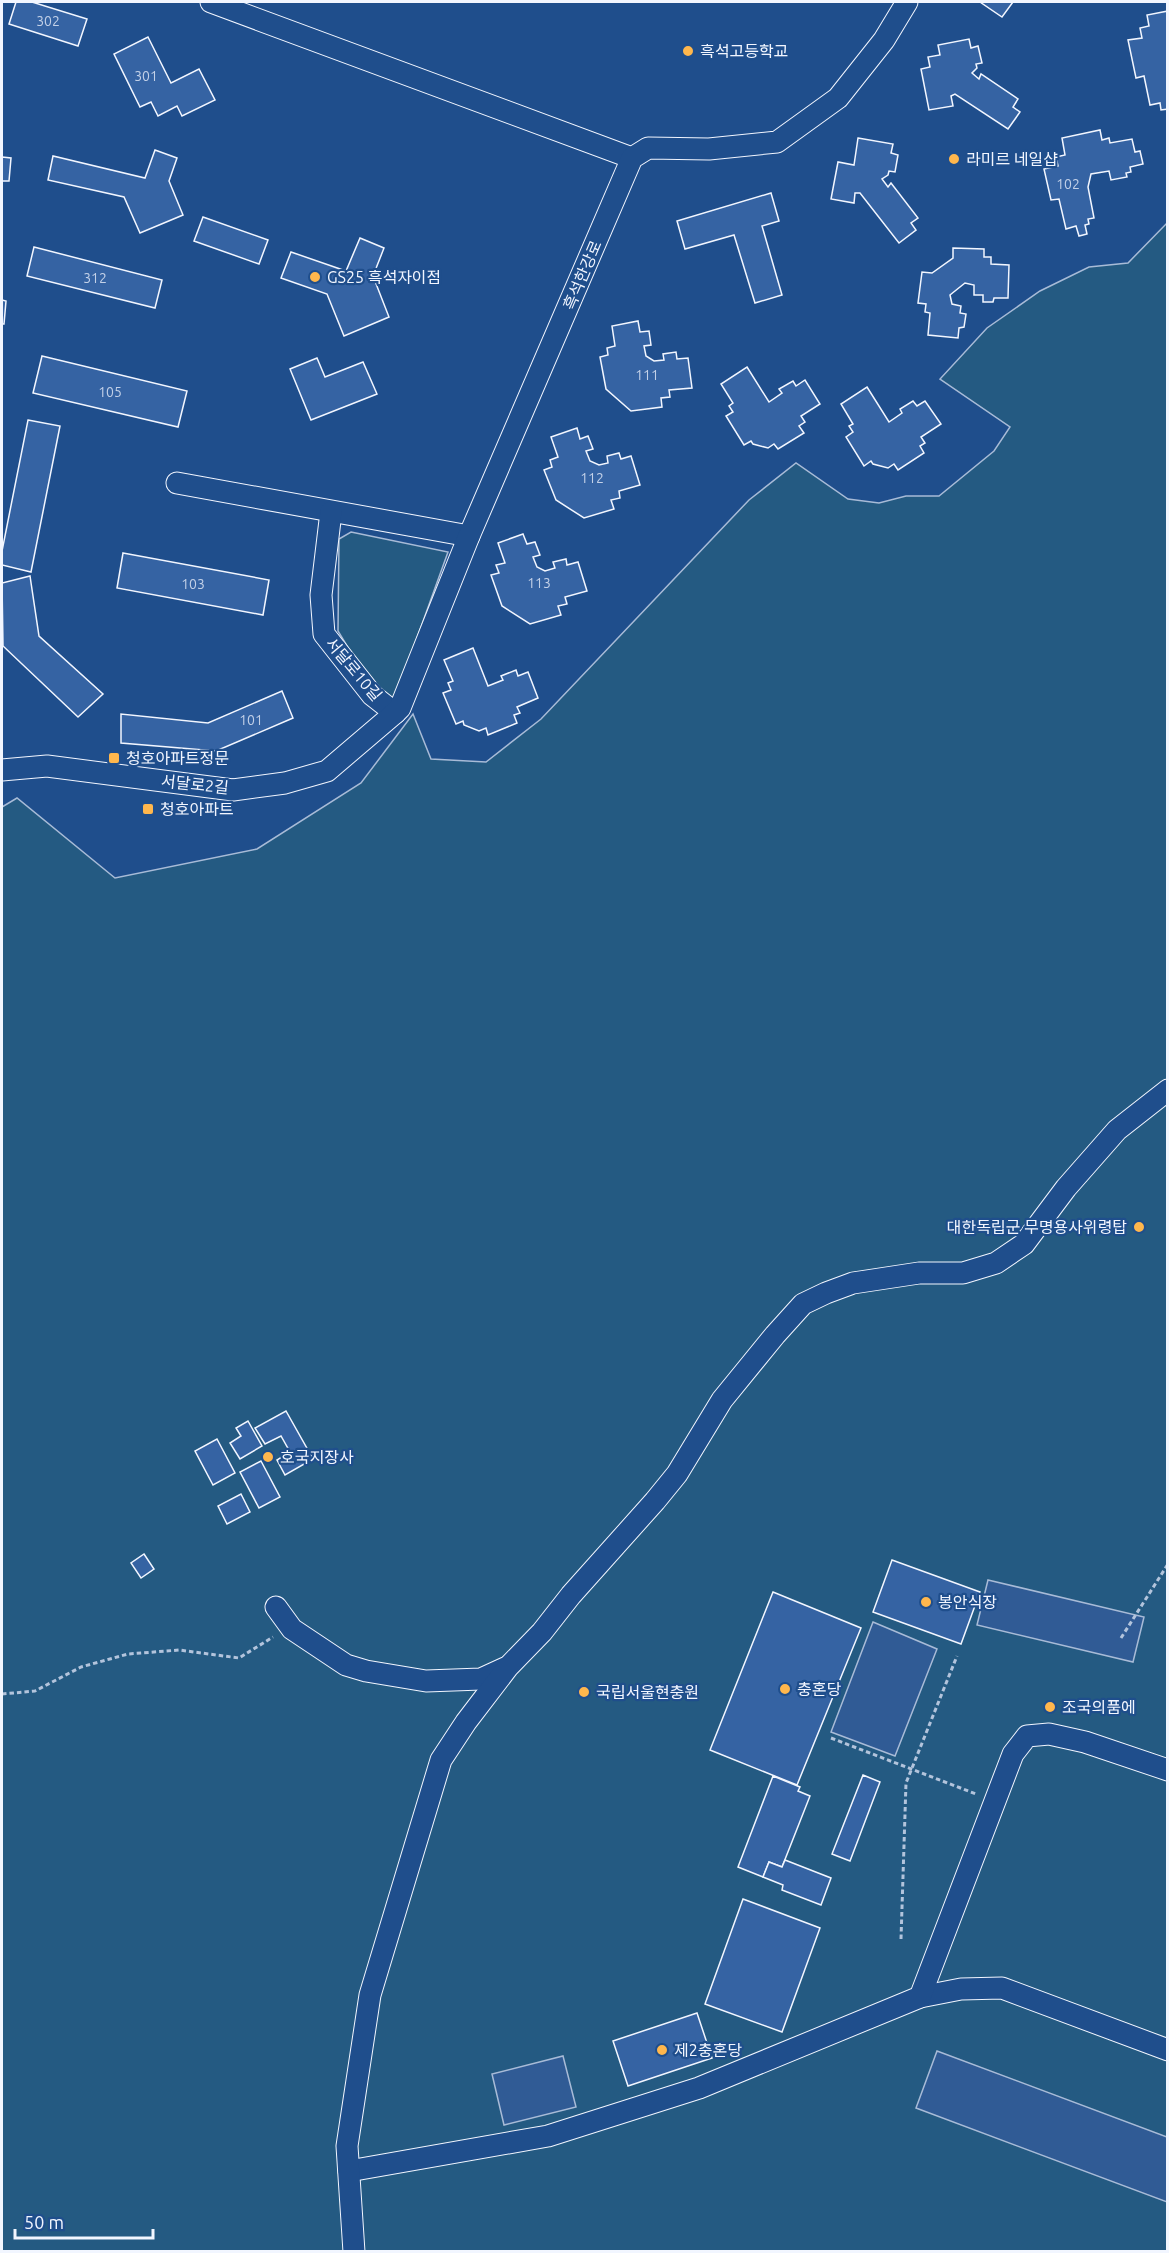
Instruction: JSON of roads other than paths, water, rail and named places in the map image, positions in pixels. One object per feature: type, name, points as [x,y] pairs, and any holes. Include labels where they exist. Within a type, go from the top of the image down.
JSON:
[{"type":"street","points":[[211,2],[640,153],[777,142],[838,98],[884,40],[907,2]]},
{"type":"street","name":"흑석한강로","points":[[398,711],[469,536],[640,153]]},
{"type":"street","points":[[177,483],[469,536]]},
{"type":"street","name":"서달로10길","points":[[331,512],[321,595],[324,634],[372,695],[398,711]]},
{"type":"street","name":"서달로2길","points":[[2,771],[47,766],[233,789],[285,783],[327,771],[398,711]]},
{"type":"street","points":[[354,2252],[347,2146],[370,1995],[441,1760],[466,1722],[508,1667],[542,1632],[572,1594],[677,1474],[723,1400],[803,1304],[853,1283],[919,1273],[963,1273],[996,1263],[1024,1244],[1066,1188],[1117,1130],[1167,1090]]},
{"type":"street","points":[[276,1607],[292,1629],[346,1665],[376,1673],[426,1681],[481,1679],[508,1667]]},
{"type":"street","points":[[920,1998],[1013,1754],[1027,1736],[1049,1734],[1085,1742],[1167,1770]]},
{"type":"street","points":[[349,2171],[548,2136],[699,2088],[920,1998],[961,1989],[1002,1988],[1166,2045]]},
{"type":"place","name":"흑석고등학교","points":[[688,51]]},
{"type":"place","name":"라미르 네일샵","points":[[954,159]]},
{"type":"place","name":"GS25 흑석자이점","points":[[315,277]]},
{"type":"place","name":"청호아파트정문","points":[[114,758]]},
{"type":"place","name":"청호아파트","points":[[148,809]]},
{"type":"place","name":"대한독립군 무명용사위령탑","points":[[1139,1227]]},
{"type":"place","name":"호국지장사","points":[[268,1457]]},
{"type":"place","name":"봉안식장","points":[[926,1602]]},
{"type":"place","name":"충혼당","points":[[785,1689]]},
{"type":"place","name":"국립서울현충원","points":[[584,1692]]},
{"type":"place","name":"조국의품에","points":[[1050,1707]]},
{"type":"place","name":"제2충혼당","points":[[662,2050]]}]
